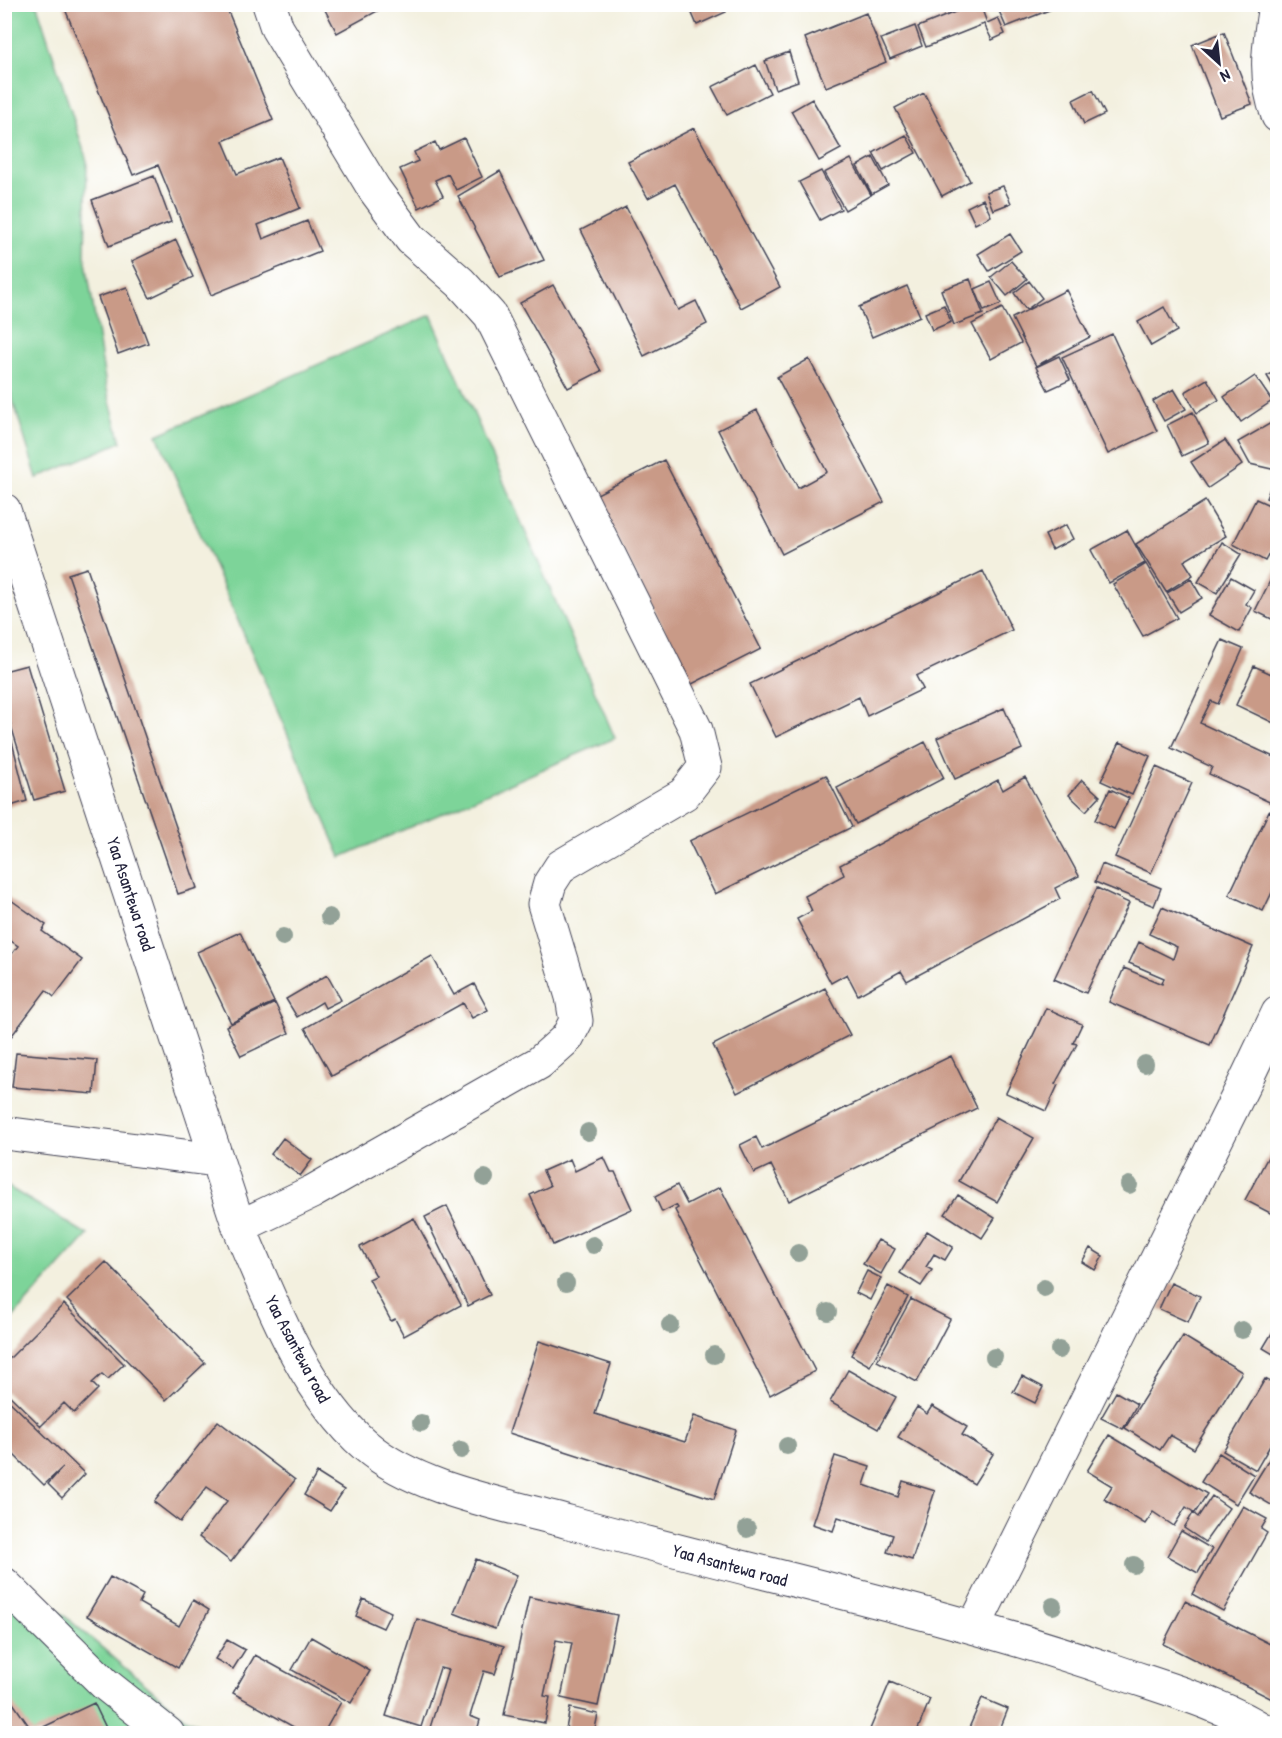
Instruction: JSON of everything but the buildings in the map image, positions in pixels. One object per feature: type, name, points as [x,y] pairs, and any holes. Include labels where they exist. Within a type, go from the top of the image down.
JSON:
[{"type":"street","points":[[239,1227],[312,1192],[539,1064],[567,1038],[576,1021],[572,997],[544,904],[550,883],[561,866],[684,794],[705,767],[696,730],[490,315],[461,284],[411,240],[374,189],[277,28],[269,4]]},
{"type":"street","points":[[1275,4],[1267,62],[1270,95],[1278,116]]},
{"type":"street","name":"Yaa Asantewa road","points":[[4,510],[239,1227],[297,1352],[333,1414],[367,1447],[398,1466],[445,1487],[690,1555],[974,1627],[1078,1659],[1200,1701],[1269,1734]]},
{"type":"street","points":[[974,1627],[1278,1013]]},
{"type":"street","points":[[4,1133],[216,1160]]},
{"type":"street","points":[[4,1584],[105,1684],[168,1734]]},
{"type":"green space","points":[[4,5],[37,5],[87,161],[85,255],[106,386],[121,442],[37,478],[5,375]]},
{"type":"green space","points":[[431,315],[615,738],[341,857],[157,435]]},
{"type":"green space","points":[[5,1185],[88,1235],[5,1326]]},
{"type":"green space","points":[[4,1562],[8,1568],[185,1718],[216,1733],[5,1733]]}]
